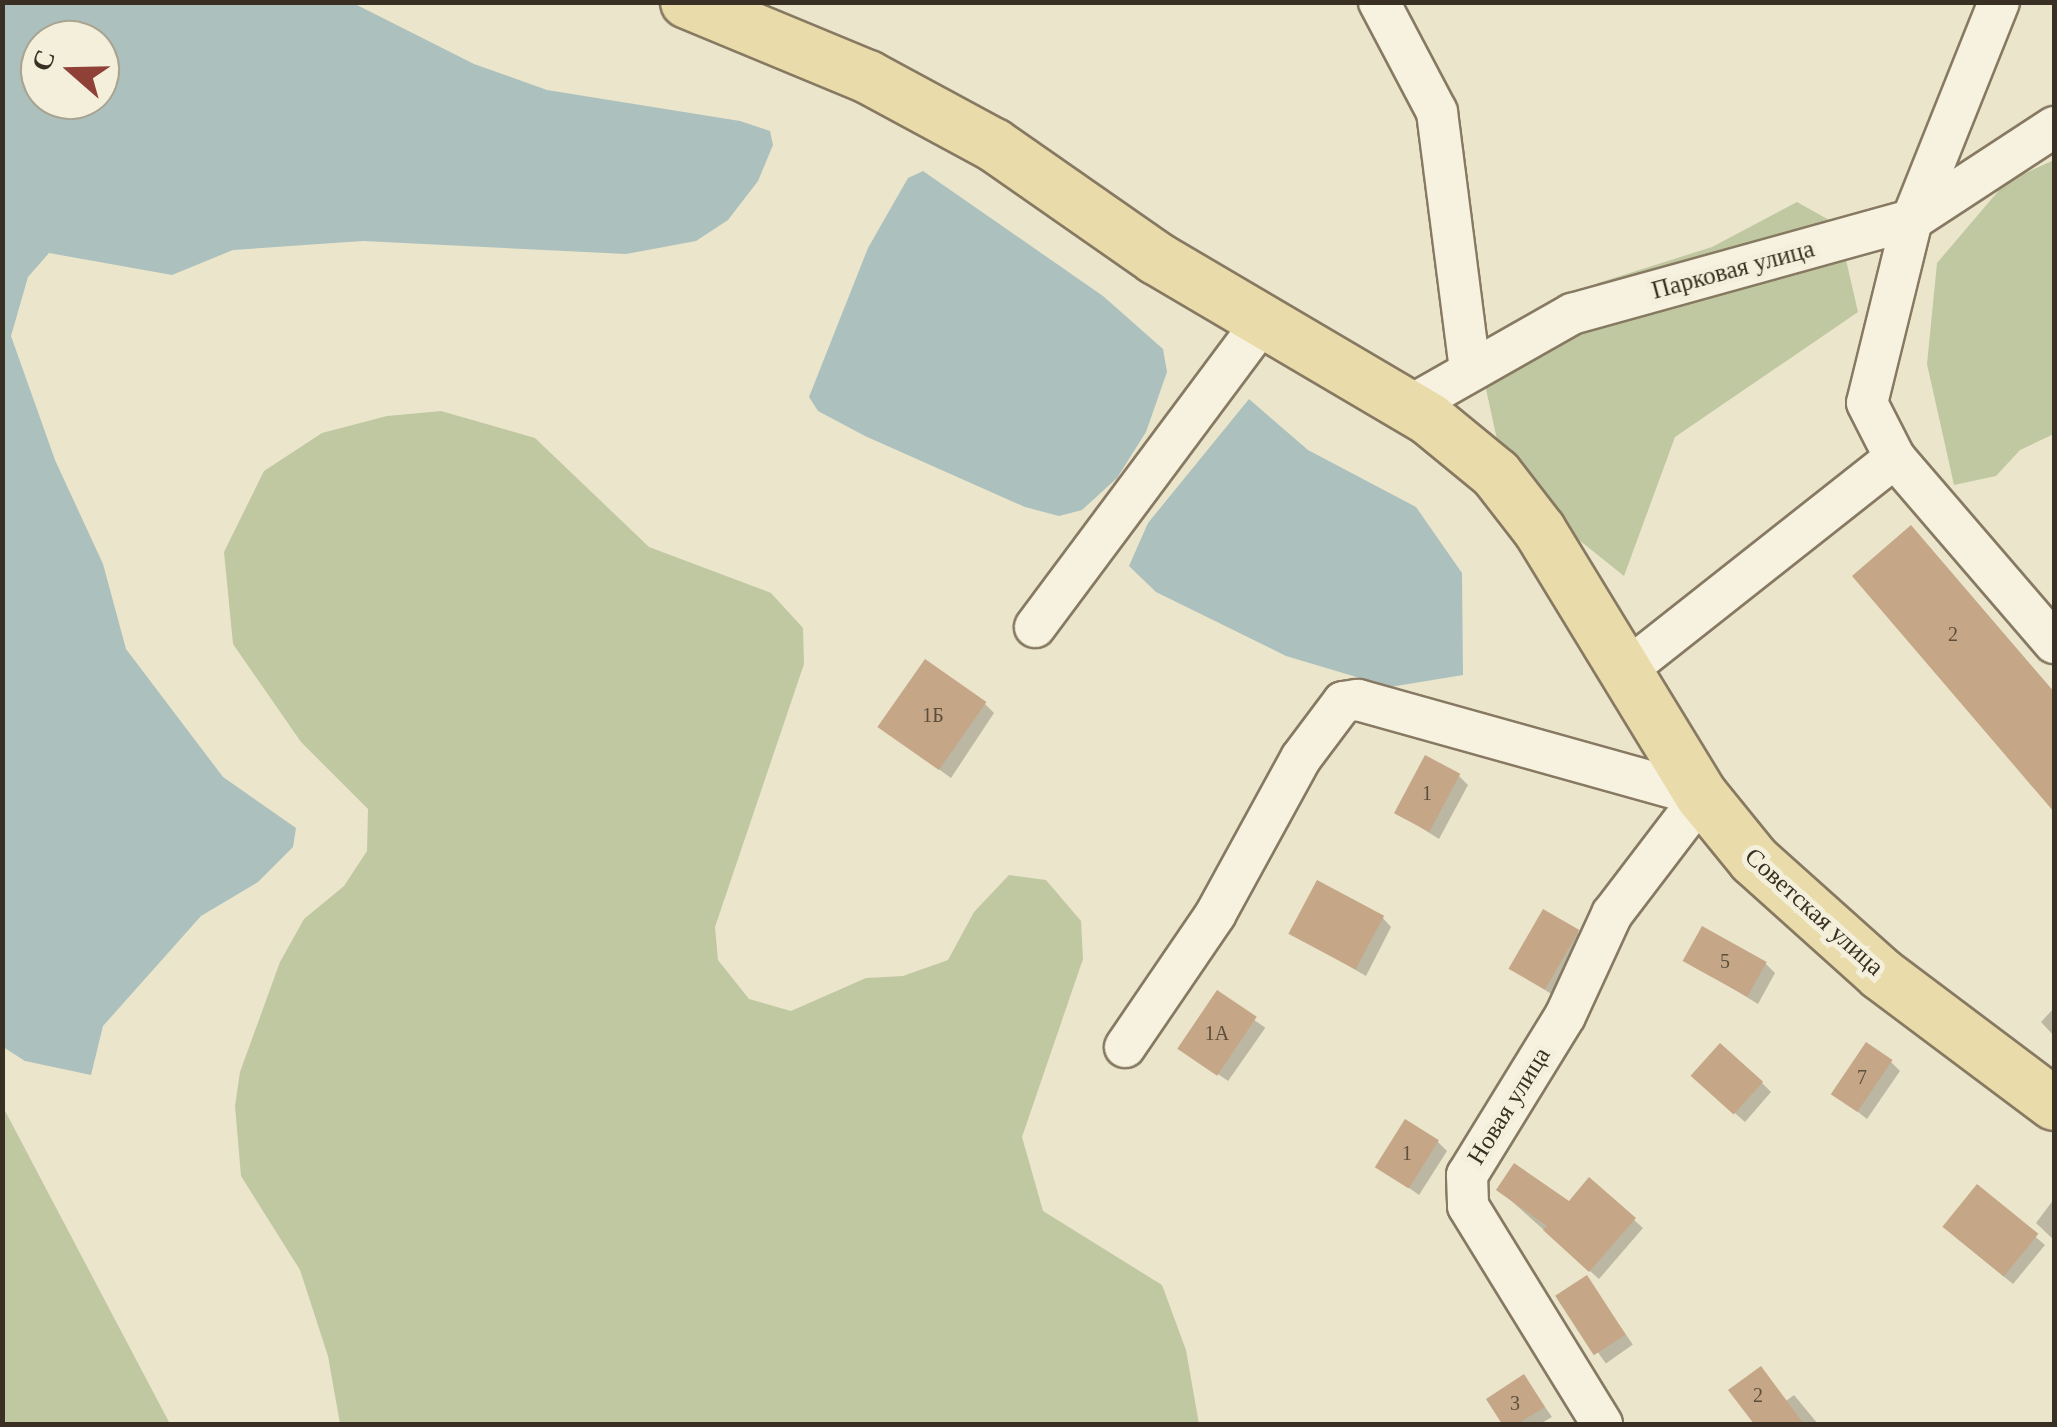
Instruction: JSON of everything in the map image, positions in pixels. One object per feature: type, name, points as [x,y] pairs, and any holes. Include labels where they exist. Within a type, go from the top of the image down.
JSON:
[{"type":"main road","name":"Советская улица","points":[[687,2],[868,78],[994,145],[1262,322],[1408,407],[1496,474],[1540,531],[1702,796],[1754,860],[1817,920],[2054,1104]]},
{"type":"street","points":[[1380,2],[1437,112],[1470,368]]},
{"type":"street","points":[[1999,2],[1912,220],[1867,403],[1895,458],[2054,644]]},
{"type":"street","name":"Парковая улица","points":[[1408,407],[1470,368],[1572,314],[1912,220],[2054,127]]},
{"type":"street","points":[[1035,627],[1262,322]]},
{"type":"street","points":[[1625,671],[1895,458]]},
{"type":"street","points":[[1125,1047],[1215,916],[1301,758],[1343,702],[1358,700],[1702,796]]},
{"type":"street","name":"Новая улица","points":[[1602,1424],[1468,1206],[1467,1175],[1565,1016],[1612,914],[1702,796]]},
{"type":"green space","points":[[2054,160],[2054,434],[2020,450],[1996,476],[1954,485],[1927,364],[1937,263],[2006,182]]},
{"type":"green space","points":[[1797,202],[1838,225],[1858,312],[1675,437],[1624,576],[1559,524],[1498,444],[1482,371],[1598,283],[1712,247]]},
{"type":"green space","points":[[441,411],[535,438],[649,547],[771,593],[803,628],[804,664],[715,927],[718,960],[749,999],[791,1011],[866,978],[903,976],[948,960],[974,912],[1009,875],[1046,880],[1081,921],[1083,959],[1022,1137],[1043,1211],[1162,1285],[1186,1350],[1199,1424],[340,1424],[328,1356],[300,1270],[241,1176],[235,1106],[240,1072],[280,962],[304,919],[344,886],[367,851],[368,809],[301,742],[233,644],[224,552],[264,471],[322,433],[387,416]]},
{"type":"green space","points":[[3,1107],[170,1424],[3,1424]]},
{"type":"shaded area","points":[[2,3],[353,3],[474,64],[547,90],[740,121],[770,131],[773,145],[758,181],[728,220],[696,241],[626,254],[363,241],[233,250],[172,275],[49,253],[28,277],[11,336],[55,460],[103,564],[126,649],[223,777],[296,828],[293,847],[258,882],[201,916],[103,1026],[91,1075],[25,1061],[3,1047]]},
{"type":"shaded area","points":[[923,171],[1103,296],[1163,349],[1167,372],[1146,432],[1117,478],[1082,510],[1059,516],[1025,507],[865,436],[818,411],[809,397],[868,248],[908,178]]},
{"type":"shaded area","points":[[1249,399],[1308,450],[1416,507],[1462,573],[1463,675],[1390,687],[1286,656],[1156,592],[1129,566],[1148,523]]},
{"type":"building","points":[[1911,525],[2054,692],[2054,812],[1852,576]]},
{"type":"building","points":[[925,659],[986,702],[939,770],[877,727]]},
{"type":"building","points":[[1425,755],[1460,774],[1429,832],[1394,813]]},
{"type":"building","points":[[1317,880],[1384,916],[1355,970],[1288,934]]},
{"type":"building","points":[[1543,909],[1579,930],[1545,990],[1508,969]]},
{"type":"building","points":[[1702,926],[1767,962],[1747,997],[1683,961]]},
{"type":"building","points":[[1217,990],[1257,1017],[1217,1076],[1177,1049]]},
{"type":"building","points":[[1866,1042],[1893,1060],[1857,1112],[1831,1094]]},
{"type":"building","points":[[1720,1043],[1763,1082],[1734,1115],[1691,1076]]},
{"type":"building","points":[[1405,1119],[1439,1140],[1409,1189],[1375,1167]]},
{"type":"building","points":[[1514,1163],[1569,1201],[1589,1177],[1636,1218],[1589,1272],[1543,1230],[1547,1226],[1496,1190]]},
{"type":"building","points":[[1977,1184],[2038,1234],[2004,1276],[1942,1227]]},
{"type":"building","points":[[1587,1275],[1626,1335],[1594,1355],[1555,1296]]},
{"type":"building","points":[[1761,1366],[1804,1424],[1754,1424],[1728,1390]]},
{"type":"building","points":[[1524,1374],[1545,1407],[1517,1424],[1502,1424],[1486,1399]]}]
